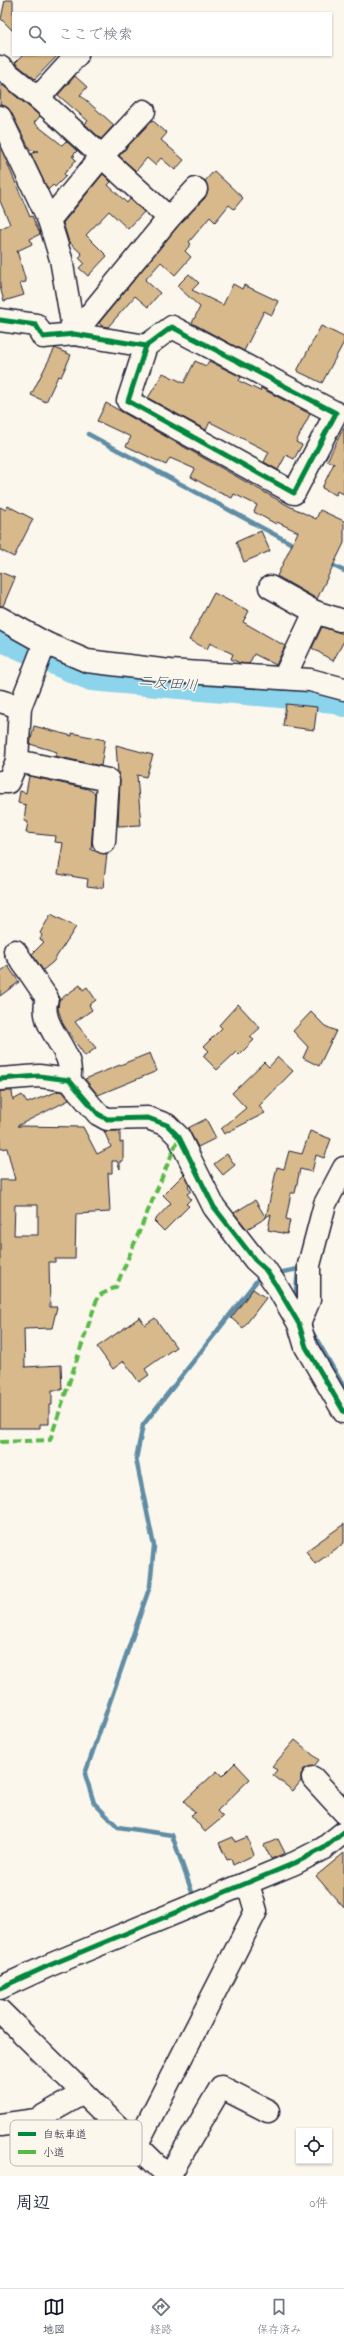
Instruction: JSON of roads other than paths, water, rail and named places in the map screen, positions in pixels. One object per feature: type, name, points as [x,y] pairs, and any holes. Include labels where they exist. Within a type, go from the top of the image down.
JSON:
[{"type":"street","points":[[38,98],[76,56]]},
{"type":"street","points":[[0,67],[38,98],[169,218]]},
{"type":"street","points":[[49,220],[101,157],[144,111]]},
{"type":"street","points":[[0,117],[49,220],[60,259],[74,334]]},
{"type":"street","points":[[74,334],[169,218],[196,189]]},
{"type":"street","points":[[0,320],[36,325],[43,337],[74,334],[146,346],[172,327],[336,413],[294,493],[128,401],[146,346]]},
{"type":"street","points":[[270,587],[315,612],[340,620]]},
{"type":"street","points":[[284,678],[315,612]]},
{"type":"street","points":[[0,618],[41,653],[87,661],[170,671],[310,680],[344,689]]},
{"type":"street","points":[[0,782],[8,782],[17,761],[10,704],[41,653]]},
{"type":"street","points":[[17,761],[108,780],[104,842]]},
{"type":"street","points":[[15,951],[47,998],[44,1008],[49,1024],[70,1063],[68,1080]]},
{"type":"street","points":[[0,1078],[39,1076],[68,1080],[98,1114],[107,1119],[148,1118],[167,1125],[179,1137],[214,1207],[255,1260],[265,1269],[299,1324],[306,1347],[344,1412]]},
{"type":"street","points":[[299,1324],[309,1300],[309,1265],[325,1204],[344,1168]]},
{"type":"street","points":[[313,1778],[344,1812]]},
{"type":"street","points":[[0,1988],[50,1965],[295,1864],[324,1848],[344,1832]]},
{"type":"street","points":[[142,2134],[256,1911],[248,1884]]},
{"type":"street","points":[[0,2011],[112,2120]]},
{"type":"street","points":[[142,2152],[168,2176],[221,2087],[268,2111]]},
{"type":"street","points":[[36,2120],[83,2093]]},
{"type":"street","points":[[0,2124],[10,2123]]},
{"type":"waterway","points":[[88,434],[296,546]]},
{"type":"waterway","points":[[328,563],[344,571]]},
{"type":"waterway","name":"二反田川","points":[[0,637],[91,677],[335,699],[344,703]]},
{"type":"waterway","points":[[283,1272],[298,1269],[300,1264]]},
{"type":"waterway","points":[[298,1269],[296,1291],[300,1301]]},
{"type":"waterway","points":[[194,1898],[172,1835],[118,1827],[94,1803],[85,1774],[150,1586],[154,1546],[136,1459],[143,1425],[259,1278]]},
{"type":"waterway","points":[[313,1333],[344,1387]]}]
